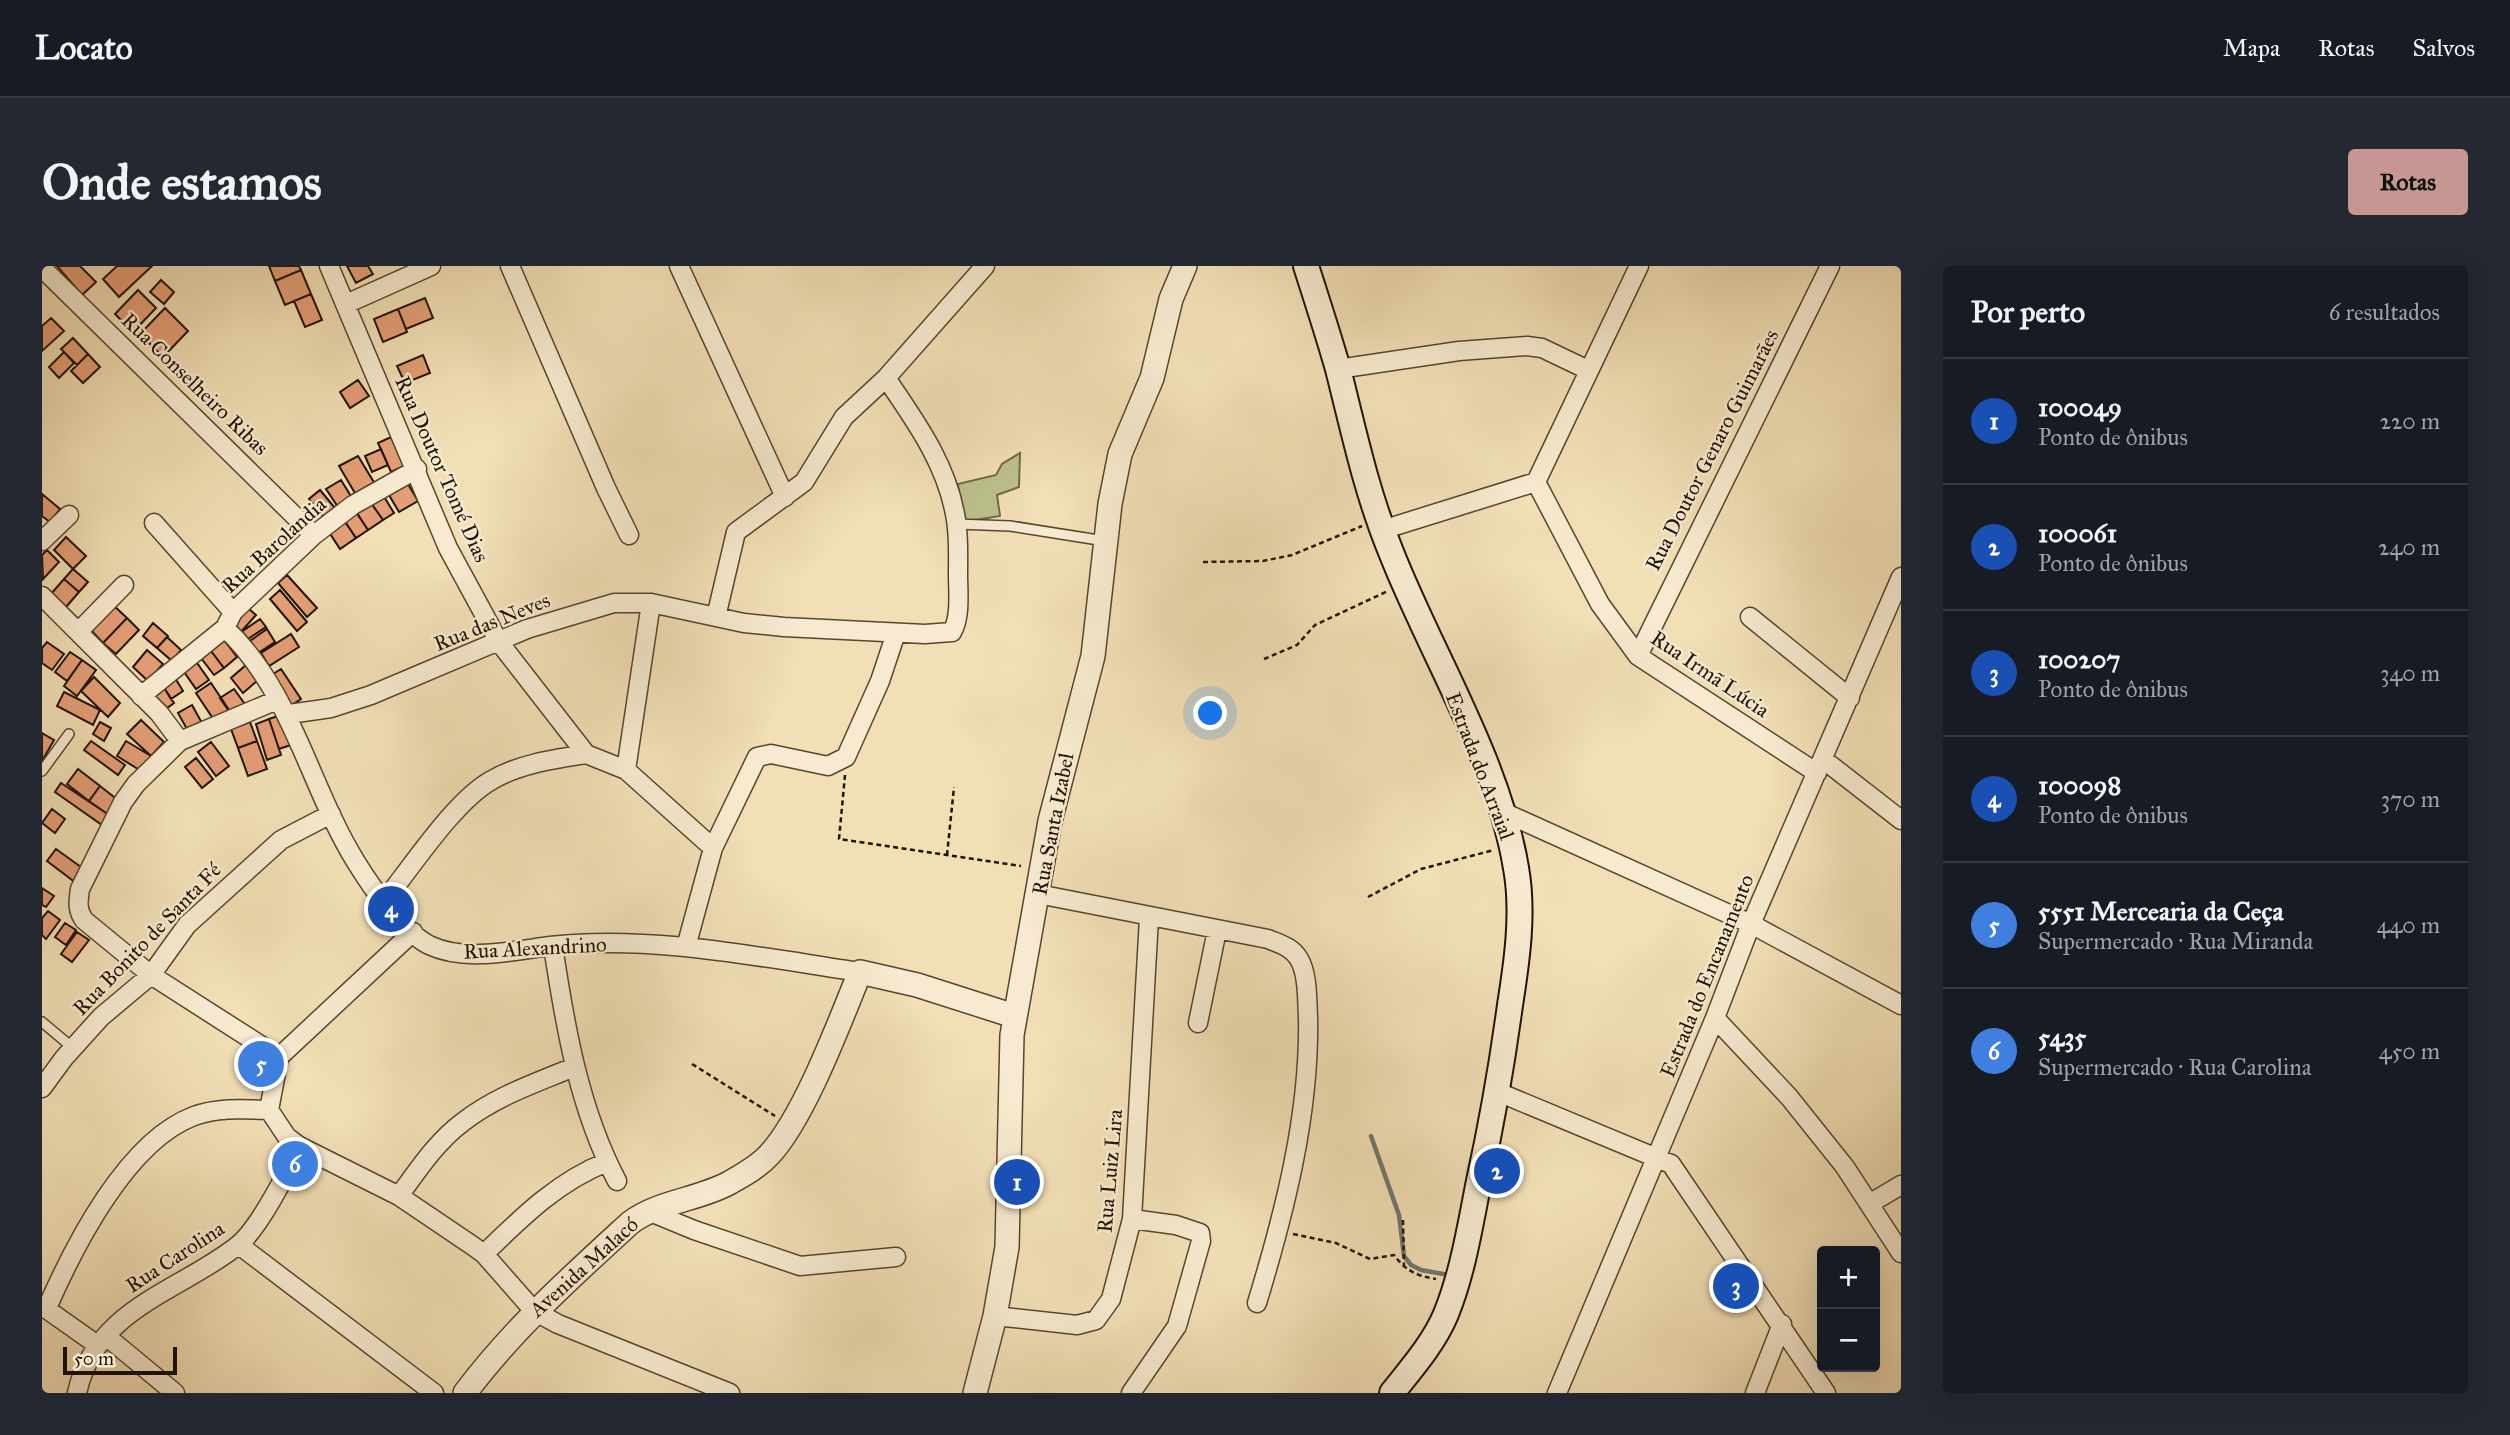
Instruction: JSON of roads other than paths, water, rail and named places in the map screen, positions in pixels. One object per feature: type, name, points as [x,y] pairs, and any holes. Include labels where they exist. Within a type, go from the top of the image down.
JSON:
[{"type":"main road","name":"Estrada do Arraial","points":[[1306,266],[1338,369],[1359,463],[1380,525],[1475,740],[1501,811],[1517,869],[1518,926],[1498,1092],[1457,1283],[1445,1317],[1421,1357],[1392,1393]]},
{"type":"street","name":"Rua Doutor Tomé Dias","points":[[330,266],[448,548],[499,642],[586,754]]},
{"type":"street","points":[[346,304],[431,266]]},
{"type":"street","points":[[510,266],[629,535]]},
{"type":"street","points":[[678,266],[785,497]]},
{"type":"street","points":[[716,617],[736,532],[804,482],[844,417],[886,378],[985,266]]},
{"type":"street","name":"Rua Santa Izabel","points":[[975,1393],[995,1315],[1007,1235],[1014,1016],[1061,770],[1093,656],[1112,486],[1120,454],[1152,378],[1169,308],[1185,266]]},
{"type":"street","points":[[1380,525],[1536,482],[1639,266]]},
{"type":"street","name":"Rua Doutor Genaro Guimarães","points":[[1638,656],[1830,266]]},
{"type":"street","name":"Rua Conselheiro Ribas","points":[[42,268],[314,535]]},
{"type":"street","points":[[1338,369],[1459,351],[1527,345],[1542,348],[1588,370]]},
{"type":"street","points":[[886,378],[941,466],[957,524]]},
{"type":"street","name":"Rua Barolandia","points":[[141,696],[229,620],[314,535],[353,505],[417,469]]},
{"type":"street","name":"Rua Irmã Lúcia","points":[[1536,482],[1600,604],[1638,656],[1821,767],[1901,820]]},
{"type":"street","points":[[42,541],[69,515]]},
{"type":"street","name":"Rua Alexandrino","points":[[154,523],[229,620],[239,641],[283,707],[331,814],[355,859],[384,901],[428,944],[454,952],[495,953],[553,946],[639,944],[686,947],[860,972],[918,985],[1014,1016]]},
{"type":"street","name":"Rua das Neves","points":[[150,975],[84,920],[79,912],[80,889],[123,802],[180,741],[283,707],[331,708],[371,695],[579,611],[614,603],[651,603],[716,617],[784,627],[896,633],[952,632],[956,623],[957,524]]},
{"type":"street","name":"Estrada do Encanamento","points":[[1557,1393],[1715,1018],[1751,925],[1901,577]]},
{"type":"street","points":[[78,632],[124,584]]},
{"type":"street","points":[[42,596],[159,713],[180,741]]},
{"type":"street","points":[[626,770],[651,603]]},
{"type":"street","points":[[1750,617],[1850,698]]},
{"type":"street","points":[[686,947],[713,848],[757,757],[771,754],[828,766],[838,763],[847,754],[880,681],[896,633]]},
{"type":"street","points":[[384,901],[445,824],[490,780],[507,773],[586,754],[626,770],[713,848]]},
{"type":"street","points":[[1501,811],[1751,925],[1901,1005]]},
{"type":"street","name":"Rua Bonito de Santa Fé","points":[[42,1088],[101,1017],[150,975],[187,925],[281,840],[331,814]]},
{"type":"street","points":[[1038,894],[1283,944],[1294,951],[1301,962],[1307,998],[1307,1081],[1278,1231],[1257,1303]]},
{"type":"street","name":"Rua Luiz Lira","points":[[995,1315],[1077,1325],[1096,1320],[1111,1299],[1132,1219],[1149,918]]},
{"type":"street","points":[[1198,1023],[1217,930]]},
{"type":"street","points":[[413,932],[279,1057],[269,1110],[287,1137],[299,1146],[399,1196],[484,1254],[534,1311],[558,1324],[730,1393]]},
{"type":"street","points":[[553,946],[574,1068],[607,1162],[617,1181]]},
{"type":"street","name":"Avenida Malacó","points":[[465,1393],[494,1354],[534,1311],[630,1223],[648,1211],[722,1187],[749,1172],[770,1154],[789,1125],[819,1068],[860,972]]},
{"type":"street","points":[[150,975],[279,1057]]},
{"type":"street","points":[[1715,1018],[1789,1097],[1845,1167],[1901,1253]]},
{"type":"street","points":[[399,1196],[436,1148],[460,1124],[498,1099],[574,1068]]},
{"type":"street","points":[[1498,1092],[1657,1157],[1674,1168],[1782,1324],[1826,1393]]},
{"type":"street","points":[[175,1393],[101,1340],[44,1307],[74,1246],[98,1209],[138,1158],[165,1131],[197,1115],[225,1109],[269,1110]]},
{"type":"street","name":"Rua Carolina","points":[[77,1393],[101,1340],[157,1293],[239,1245],[289,1170],[299,1146]]},
{"type":"street","points":[[484,1254],[527,1211],[564,1185],[607,1162]]},
{"type":"street","points":[[1869,1204],[1901,1185]]},
{"type":"street","points":[[648,1211],[694,1230],[800,1266],[896,1256]]},
{"type":"street","points":[[1131,1393],[1177,1326],[1201,1241],[1200,1233],[1188,1228],[1132,1219]]},
{"type":"street","points":[[239,1245],[433,1393]]},
{"type":"street","points":[[1755,1393],[1782,1324]]},
{"type":"lane","points":[[957,524],[1010,526],[1106,541]]},
{"type":"lane","points":[[42,771],[69,734]]},
{"type":"lane","points":[[42,1022],[73,1048]]},
{"type":"waterway","points":[[1371,1136],[1399,1215],[1404,1256],[1411,1265],[1421,1270],[1449,1275]]},
{"type":"place","name":"100098","points":[[391,909]]},
{"type":"place","name":"5551 Mercearia da Ceça","points":[[261,1064]]},
{"type":"place","name":"5435","points":[[295,1164]]},
{"type":"place","name":"100061","points":[[1497,1171]]},
{"type":"place","name":"100049","points":[[1017,1182]]},
{"type":"place","name":"100207","points":[[1736,1286]]}]
